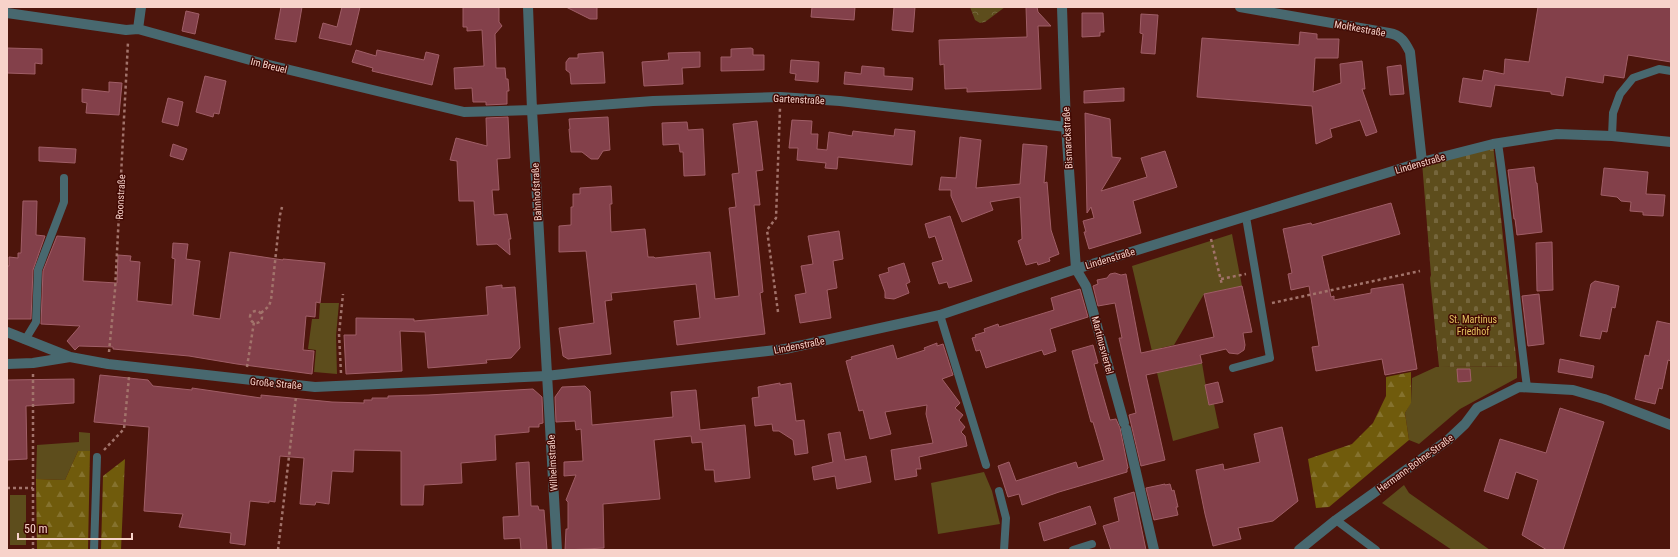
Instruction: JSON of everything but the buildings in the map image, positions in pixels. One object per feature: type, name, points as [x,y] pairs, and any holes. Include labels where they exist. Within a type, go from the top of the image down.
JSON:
[{"type":"street","points":[[138,29],[141,7]]},
{"type":"street","name":"Bahnhofstraße","points":[[528,7],[546,376]]},
{"type":"street","name":"Bismarckstraße","points":[[1062,7],[1066,127],[1076,268]]},
{"type":"street","name":"Moltkestraße","points":[[1240,7],[1395,34],[1403,40],[1410,52],[1422,162]]},
{"type":"street","name":"Im Breuel","points":[[7,13],[126,30],[138,29],[260,63],[464,112],[532,110]]},
{"type":"street","name":"Gartenstraße","points":[[532,110],[653,101],[780,98],[840,101],[1066,127]]},
{"type":"street","name":"Lindenstraße","points":[[546,376],[784,348],[940,315],[1076,268],[1422,162],[1498,143],[1557,134],[1612,136],[1671,142]]},
{"type":"street","name":"Martinusviertel","points":[[1076,268],[1086,286],[1125,426],[1154,550]]},
{"type":"street","points":[[7,332],[70,358]]},
{"type":"street","name":"Große Straße","points":[[7,364],[33,363],[70,358],[130,367],[315,387],[546,376]]},
{"type":"street","name":"Wilhelmstraße","points":[[546,376],[557,550]]},
{"type":"street","name":"Hermann-Bohne-Straße","points":[[1299,550],[1336,520],[1448,440],[1465,424],[1477,408],[1519,387],[1573,390],[1604,399],[1671,425]]},
{"type":"lane","points":[[1612,136],[1613,113],[1620,94],[1633,78],[1659,69],[1671,71]]},
{"type":"lane","points":[[1498,143],[1512,250],[1520,339],[1527,387]]},
{"type":"lane","points":[[25,340],[36,322],[38,270],[64,202],[64,178]]},
{"type":"lane","points":[[1233,368],[1270,358],[1246,217]]},
{"type":"lane","points":[[940,315],[986,465]]},
{"type":"lane","points":[[94,550],[97,457]]},
{"type":"lane","points":[[999,491],[1006,518],[1004,550]]},
{"type":"lane","points":[[1336,520],[1376,550]]},
{"type":"lane","points":[[1074,550],[1092,544]]},
{"type":"path","name":"Roonstraße","points":[[108,364],[116,290],[128,44],[126,30]]},
{"type":"path","points":[[778,312],[767,230],[776,218],[780,98]]},
{"type":"path","points":[[261,313],[268,306],[271,300],[282,207]]},
{"type":"path","points":[[1208,228],[1222,285]]},
{"type":"path","points":[[1261,306],[1420,271]]},
{"type":"path","points":[[1221,279],[1255,272]]},
{"type":"path","points":[[341,386],[339,334],[343,294]]},
{"type":"path","points":[[245,380],[254,322],[251,318],[252,313],[256,311],[261,313]]},
{"type":"path","points":[[254,322],[262,320],[261,313]]},
{"type":"path","points":[[33,363],[33,550]]},
{"type":"path","points":[[97,457],[124,429],[130,367]]},
{"type":"path","points":[[278,550],[298,385]]},
{"type":"path","points":[[7,488],[33,488]]},
{"type":"green space","points":[[970,7],[1005,7],[985,22],[980,23],[975,20]]},
{"type":"green space","name":"St. Martinus Friedhof","points":[[1493,144],[1517,366],[1439,367],[1430,278],[1431,275],[1422,162]]},
{"type":"green space","points":[[1232,234],[1242,286],[1204,294],[1174,345],[1161,348],[1167,371],[1202,363],[1209,405],[1214,404],[1219,428],[1173,441],[1132,266]]},
{"type":"green space","points":[[320,303],[339,303],[336,336],[337,374],[314,372],[316,350],[308,349],[312,319],[319,319]]},
{"type":"green space","points":[[1517,366],[1517,378],[1460,409],[1419,444],[1409,440],[1405,413],[1411,402],[1412,378],[1436,367]]},
{"type":"green space","points":[[1411,372],[1411,403],[1405,413],[1409,440],[1329,507],[1316,508],[1308,459],[1352,444],[1373,423],[1386,396],[1386,377]]},
{"type":"green space","points":[[79,432],[90,433],[90,451],[78,451],[65,480],[36,479],[37,445],[79,442]]},
{"type":"green space","points":[[78,451],[90,451],[88,550],[37,550],[36,479],[65,480]]},
{"type":"green space","points":[[125,459],[121,550],[101,550],[103,476]]},
{"type":"green space","points":[[984,472],[992,491],[1000,524],[938,534],[931,483]]},
{"type":"green space","points":[[1404,485],[1409,493],[1490,550],[1452,550],[1382,503]]},
{"type":"green space","points":[[10,495],[26,495],[26,545],[10,545]]}]
